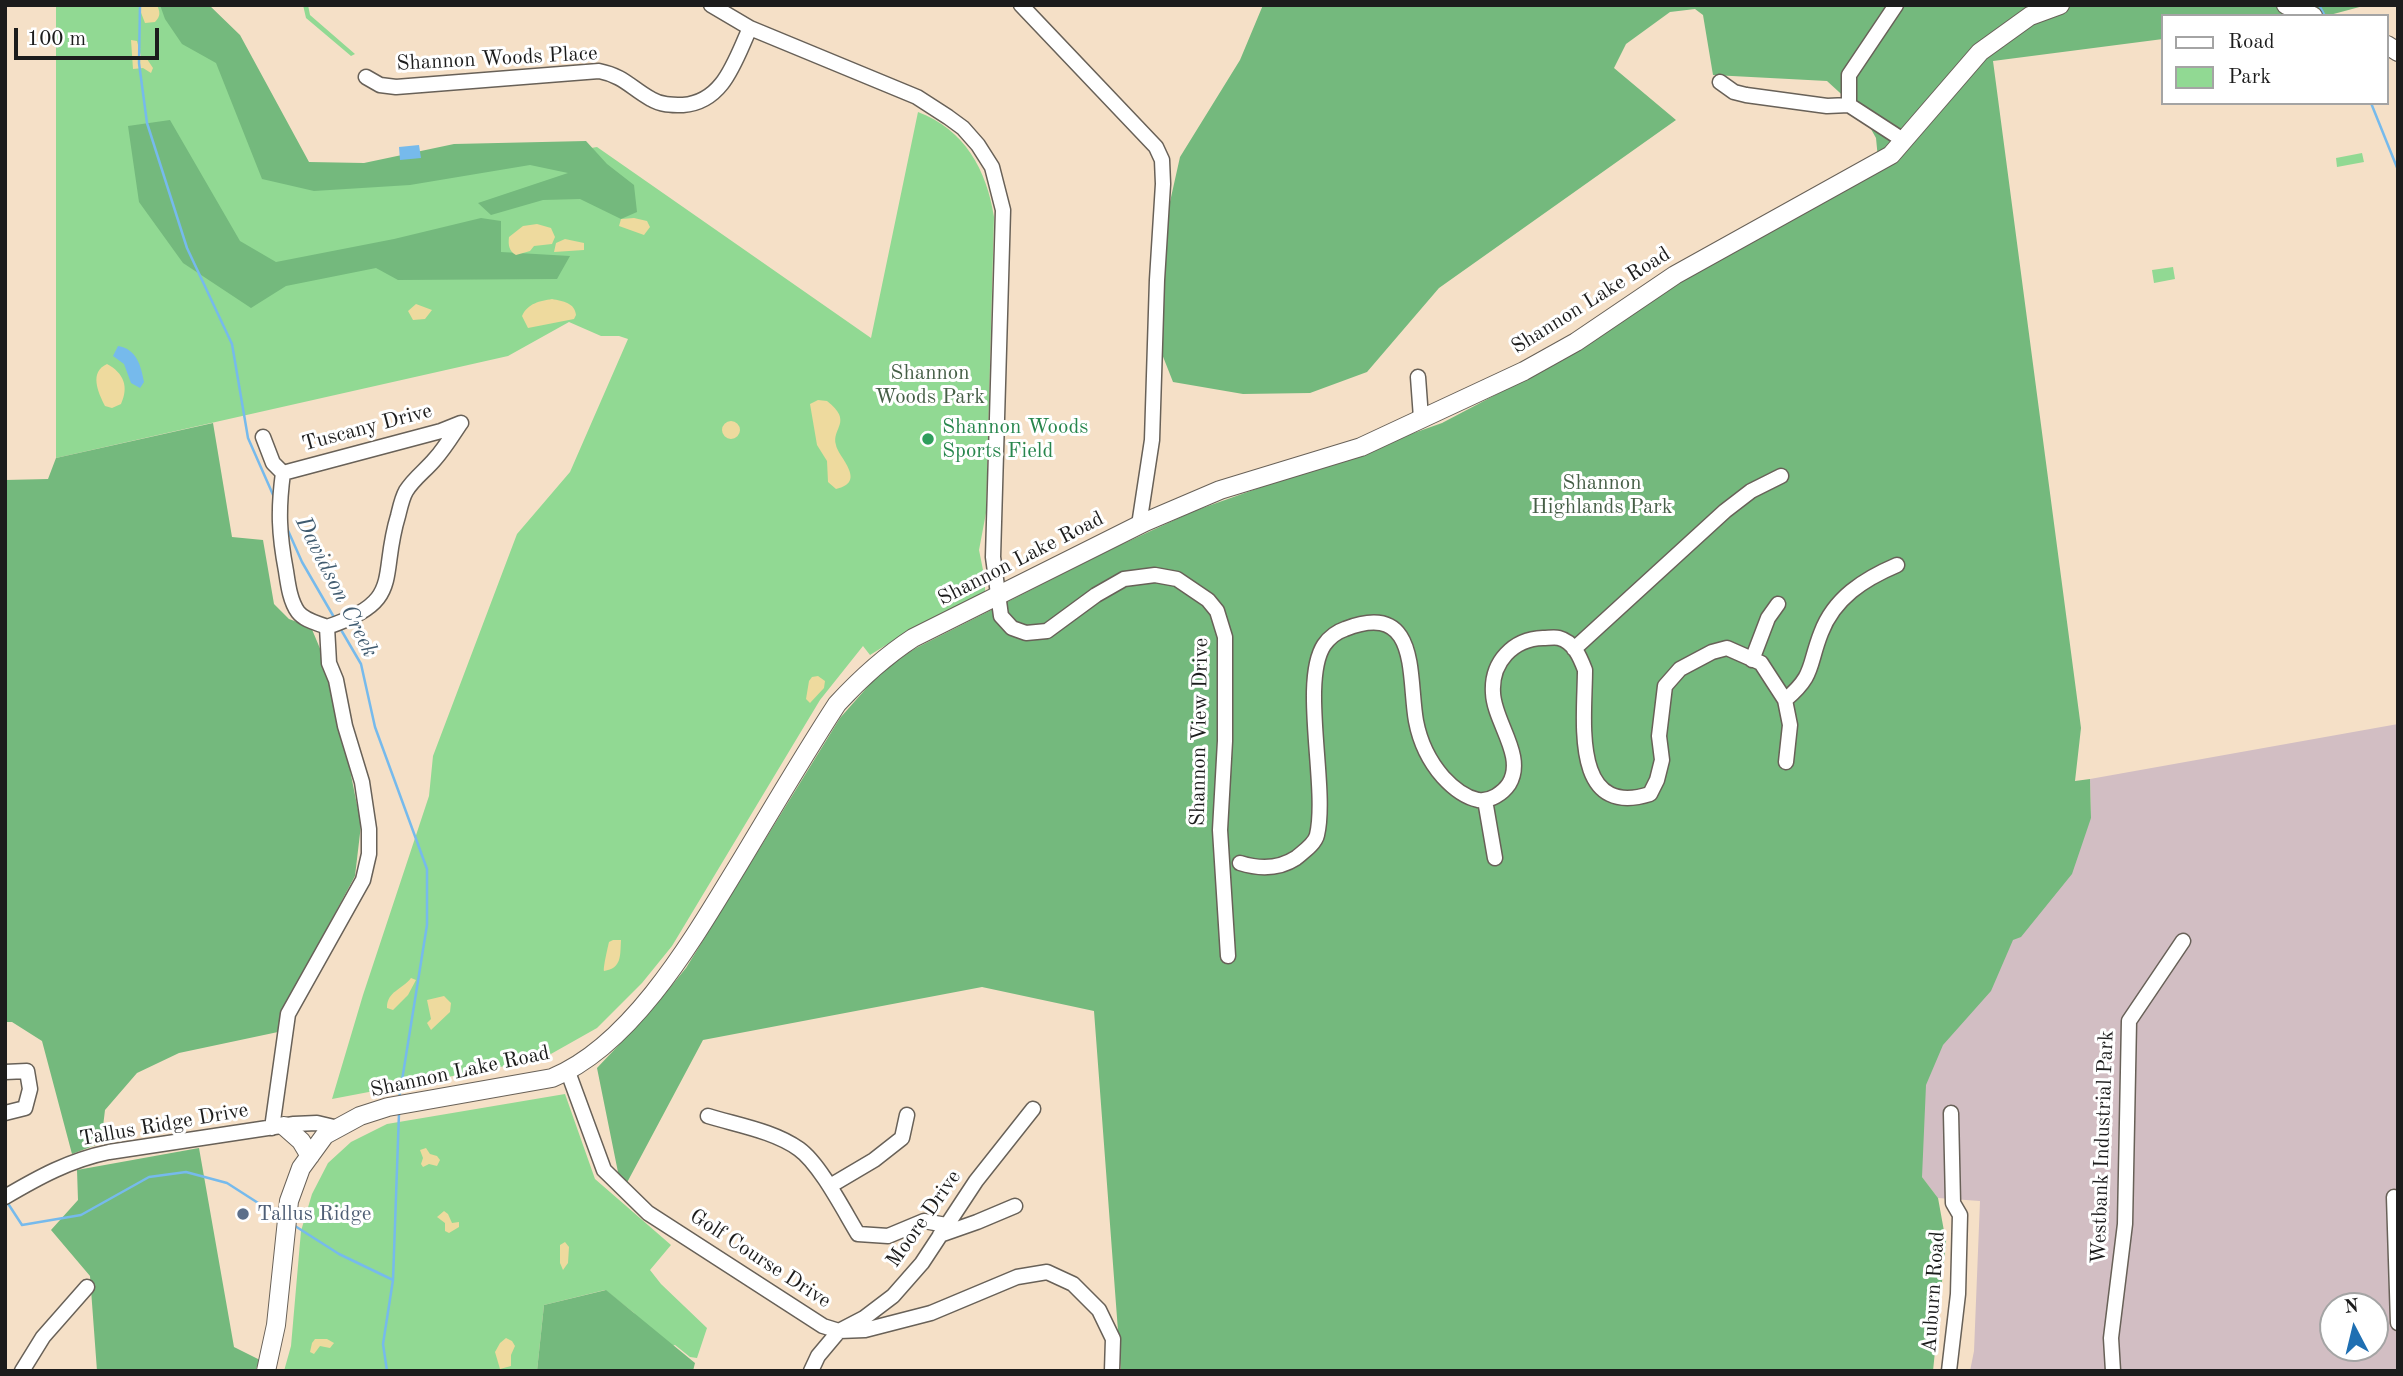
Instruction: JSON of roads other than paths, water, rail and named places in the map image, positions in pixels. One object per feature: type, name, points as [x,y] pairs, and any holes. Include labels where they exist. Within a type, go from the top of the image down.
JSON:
[{"type":"main road","name":"Shannon Lake Road","points":[[266,1371],[276,1325],[289,1201],[301,1168],[325,1135],[360,1116],[388,1107],[535,1083],[568,1072],[611,1038],[688,949],[837,704],[854,685],[891,653],[913,638],[1139,525],[1220,490],[1361,447],[1524,371],[1576,342],[1675,275],[1891,155],[1980,52],[2030,16],[2060,5]]},
{"type":"main road","points":[[2286,5],[2308,14]]},
{"type":"main road","points":[[278,1127],[304,1145],[310,1156]]},
{"type":"street","points":[[711,5],[750,28],[917,97],[963,128],[992,167],[1003,210],[993,557],[999,596]]},
{"type":"street","points":[[1021,5],[1156,147],[1162,160],[1152,440],[1139,525]]},
{"type":"street","points":[[1849,105],[1849,75],[1896,5]]},
{"type":"street","name":"Shannon Woods Place","points":[[366,77],[380,85],[396,87],[599,71],[614,74],[650,99],[662,104],[691,104],[707,99],[719,88],[729,75],[750,28]]},
{"type":"street","points":[[1720,82],[1734,92],[1746,95],[1827,106],[1849,105],[1903,140]]},
{"type":"street","points":[[1418,377],[1421,418]]},
{"type":"street","name":"Tuscany Drive","points":[[461,423],[434,460],[421,471],[405,492],[396,524],[388,576],[381,596],[362,613],[327,626],[307,620],[298,613],[289,588],[279,534],[283,473],[441,431],[461,423]]},
{"type":"street","points":[[263,437],[273,463],[283,473]]},
{"type":"street","points":[[1574,649],[1725,511],[1751,491],[1781,476]]},
{"type":"street","points":[[1785,700],[1802,686],[1809,674],[1821,632],[1834,610],[1853,588],[1896,565]]},
{"type":"street","name":"Shannon View Drive","points":[[999,596],[1001,616],[1012,628],[1026,633],[1047,631],[1096,595],[1124,579],[1156,575],[1178,579],[1208,600],[1217,611],[1226,637],[1225,741],[1220,830],[1228,956]]},
{"type":"street","points":[[1752,660],[1768,618],[1778,604]]},
{"type":"street","points":[[1223,867],[1240,863],[1254,867],[1284,865],[1317,838],[1319,805],[1316,672],[1323,647],[1336,633],[1357,625],[1376,622],[1386,625],[1399,635],[1409,650],[1416,722],[1424,751],[1438,772],[1461,794],[1477,800],[1496,796],[1508,786],[1515,770],[1493,696],[1493,679],[1501,660],[1524,640],[1559,638],[1574,649],[1585,670],[1587,762],[1594,780],[1615,798],[1631,800],[1650,794],[1657,780],[1662,760],[1659,736],[1665,686],[1680,669],[1712,652],[1727,648],[1761,663],[1785,700],[1790,725],[1786,762]]},
{"type":"street","points":[[278,1127],[288,1014],[363,880],[369,854],[369,829],[362,782],[345,726],[337,680],[329,663],[327,626]]},
{"type":"street","points":[[1485,800],[1495,858]]},
{"type":"street","name":"Westbank Industrial Park","points":[[2113,1371],[2111,1338],[2125,1224],[2129,1021],[2183,942]]},
{"type":"street","points":[[5,1072],[27,1071],[30,1089],[25,1108],[5,1113]]},
{"type":"street","name":"Golf Course Drive","points":[[568,1072],[604,1170],[648,1213],[823,1326],[839,1331],[865,1330],[931,1313],[1017,1277],[1047,1272],[1073,1284],[1099,1310],[1113,1339],[1112,1371]]},
{"type":"street","name":"Moore Drive","points":[[811,1371],[818,1356],[839,1331],[864,1318],[893,1296],[922,1263],[976,1181],[1033,1109]]},
{"type":"street","name":"Auburn Road","points":[[1949,1371],[1958,1294],[1960,1215],[1953,1203],[1951,1113]]},
{"type":"street","points":[[830,1186],[874,1160],[902,1139],[907,1115]]},
{"type":"street","points":[[708,1116],[782,1139],[801,1150],[830,1186],[858,1234],[887,1236],[924,1221],[943,1230],[977,1222],[1014,1206]]},
{"type":"street","name":"Tallus Ridge Drive","points":[[5,1197],[53,1169],[86,1157],[278,1127],[317,1123],[338,1128]]},
{"type":"street","points":[[2394,1197],[2398,1323]]},
{"type":"street","points":[[22,1371],[43,1337],[87,1287]]},
{"type":"water","points":[[419,145],[421,158],[400,160],[399,147]]},
{"type":"water","points":[[118,346],[130,351],[137,359],[144,382],[140,388],[131,383],[124,364],[113,356]]},
{"type":"waterway","name":"Davidson Creek","points":[[140,5],[139,63],[147,123],[187,248],[232,344],[248,438],[274,497]]},
{"type":"waterway","points":[[2319,5],[2324,14]]},
{"type":"waterway","points":[[2372,105],[2398,170]]},
{"type":"waterway","name":"Davidson Creek","points":[[286,526],[302,562],[335,619]]},
{"type":"waterway","name":"Davidson Creek","points":[[340,628],[361,664],[375,727],[427,869],[427,925],[399,1099]]},
{"type":"waterway","name":"Davidson Creek","points":[[387,1371],[383,1344],[393,1280],[399,1113]]},
{"type":"waterway","points":[[7,1202],[22,1225],[81,1215],[149,1177],[186,1172],[227,1183],[280,1217]]},
{"type":"waterway","points":[[295,1226],[339,1254],[393,1280]]},
{"type":"place","name":"Shannon Woods Sports Field","points":[[928,439]]},
{"type":"place","name":"Tallus Ridge","points":[[243,1214]]},
{"type":"park label","name":"Shannon Woods Park","points":[[930,385]]},
{"type":"park label","name":"Shannon Highlands Park","points":[[1602,495]]}]
